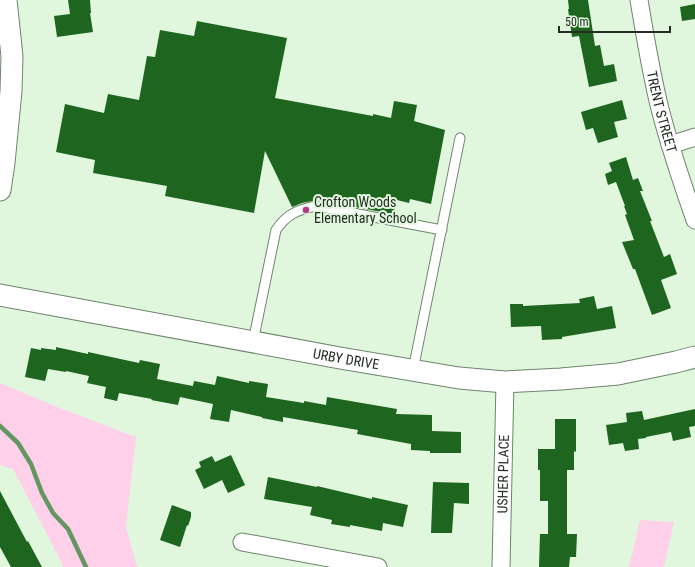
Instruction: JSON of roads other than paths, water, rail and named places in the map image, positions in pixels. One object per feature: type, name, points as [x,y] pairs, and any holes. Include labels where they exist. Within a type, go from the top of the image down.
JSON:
[{"type":"street","points":[[0,190],[11,91],[12,56],[6,0]]},
{"type":"street","name":"TRENT STREET","points":[[639,0],[660,108],[679,175],[695,220]]},
{"type":"street","points":[[670,145],[695,137]]},
{"type":"street","name":"URBY DRIVE","points":[[0,295],[340,358],[459,378],[505,382],[618,374],[695,357]]},
{"type":"street","name":"USHER PLACE","points":[[501,567],[505,382]]},
{"type":"street","points":[[242,542],[378,567]]},
{"type":"lane","points":[[413,370],[460,138]]},
{"type":"lane","points":[[252,342],[276,230],[282,221],[291,215],[302,209],[316,206],[442,230]]},
{"type":"waterway","points":[[0,426],[18,443],[31,464],[42,493],[53,513],[68,529],[86,567]]},
{"type":"place","name":"Crofton Woods Elementary School","points":[[306,210]]}]
